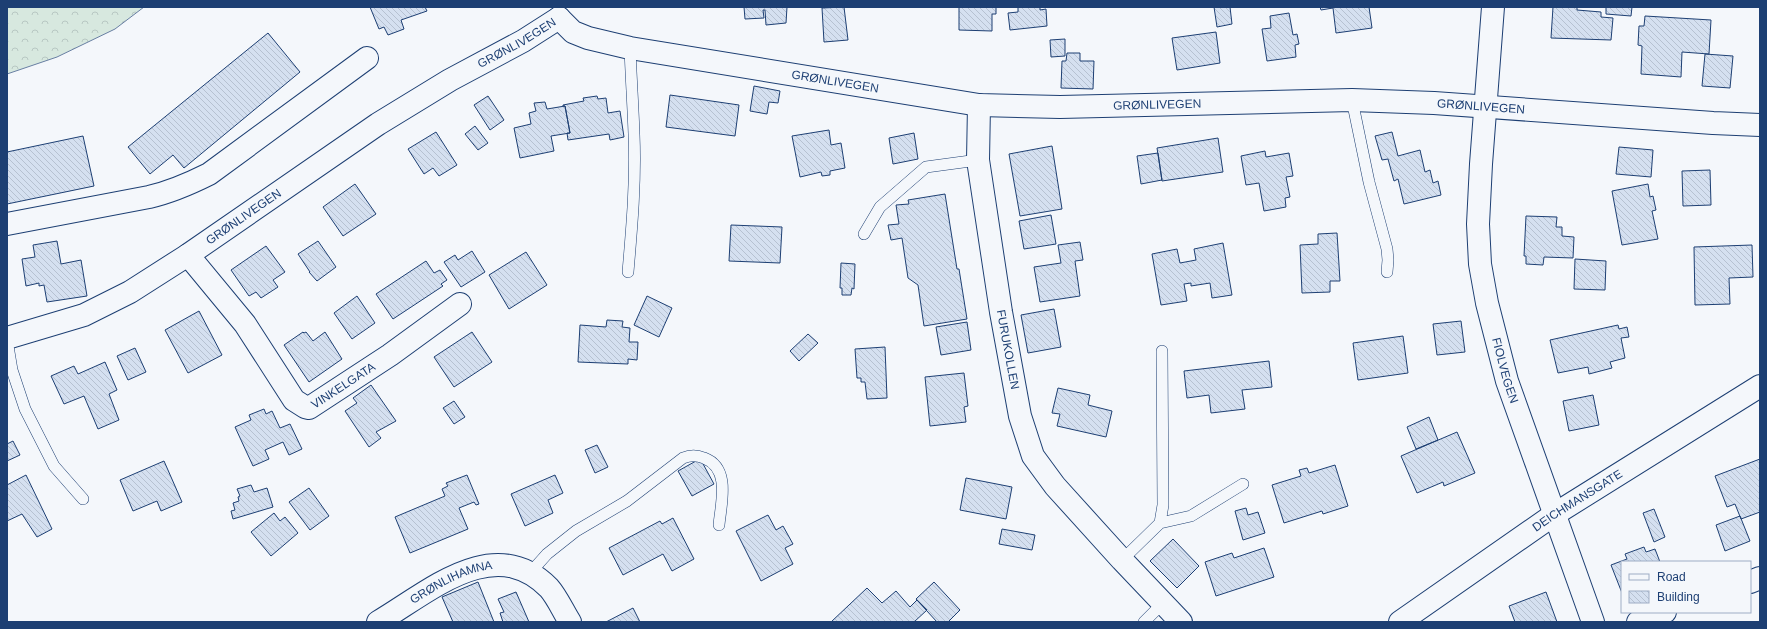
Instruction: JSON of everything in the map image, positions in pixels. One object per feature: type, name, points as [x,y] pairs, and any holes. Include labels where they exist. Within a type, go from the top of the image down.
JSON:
[{"type":"street","name":"FIOLVEGEN","points":[[1494,7],[1485,107],[1478,224],[1481,272],[1507,381],[1593,622]]},
{"type":"street","name":"GRØNLIVEGEN","points":[[7,339],[84,315],[130,292],[188,255],[378,124],[450,80],[523,41],[560,13],[573,32],[588,38],[630,48],[979,105],[1060,107],[1352,100],[1434,103],[1760,125]]},
{"type":"street","points":[[7,224],[171,192],[195,181],[209,174],[367,58]]},
{"type":"street","name":"FURUKOLLEN","points":[[979,105],[978,160],[1001,312],[1020,416],[1032,456],[1056,486],[1122,560],[1181,622]]},
{"type":"street","name":"VINKELGATA","points":[[188,255],[245,324],[294,400],[305,407],[310,408],[390,355],[460,304]]},
{"type":"street","name":"DEICHMANSGATE","points":[[1400,622],[1555,514],[1760,386]]},
{"type":"street","name":"GRØNLIHAMNA","points":[[378,622],[436,585],[465,571],[491,565],[511,565],[530,573],[550,589],[570,622]]},
{"type":"street","points":[[1638,622],[1663,613]]},
{"type":"lane","points":[[628,272],[633,208],[634,156],[630,48]]},
{"type":"lane","points":[[1352,100],[1369,182],[1386,249],[1388,260],[1387,272]]},
{"type":"lane","points":[[864,234],[880,207],[926,167],[978,160]]},
{"type":"lane","points":[[7,339],[12,370],[25,409],[54,466],[83,499]]},
{"type":"lane","points":[[1160,523],[1163,505],[1162,351]]},
{"type":"lane","points":[[530,573],[547,554],[576,531],[627,501],[683,458],[690,456],[700,456],[712,461],[721,474],[722,493],[719,525]]},
{"type":"lane","points":[[1122,560],[1160,523],[1191,516],[1243,484]]},
{"type":"lane","points":[[1144,622],[1163,603]]},
{"type":"green space","points":[[7,7],[144,7],[115,29],[57,57],[7,74]]},
{"type":"building","points":[[370,7],[425,7],[427,11],[401,20],[404,29],[388,35],[384,27],[379,29]]},
{"type":"building","points":[[744,7],[787,7],[786,23],[766,25],[765,10],[763,10],[764,18],[745,19]]},
{"type":"building","points":[[844,7],[848,40],[824,42],[822,8]]},
{"type":"building","points":[[959,7],[996,7],[996,14],[992,14],[992,31],[959,30]]},
{"type":"building","points":[[1018,7],[1040,7],[1040,10],[1046,9],[1047,26],[1010,30],[1008,13],[1018,12]]},
{"type":"building","points":[[1214,7],[1230,7],[1232,24],[1217,27]]},
{"type":"building","points":[[1320,7],[1369,7],[1372,28],[1336,33],[1333,8],[1321,10]]},
{"type":"building","points":[[1553,7],[1577,7],[1577,10],[1601,12],[1601,17],[1613,18],[1611,40],[1551,38]]},
{"type":"building","points":[[1606,7],[1632,7],[1631,16],[1606,14]]},
{"type":"building","points":[[1289,13],[1293,35],[1297,34],[1299,44],[1295,45],[1296,57],[1267,61],[1262,29],[1271,28],[1270,16]]},
{"type":"building","points":[[1645,16],[1711,20],[1709,54],[1682,52],[1681,77],[1641,74],[1642,46],[1638,45],[1639,26],[1644,26]]},
{"type":"building","points":[[1216,32],[1220,63],[1177,70],[1172,38]]},
{"type":"building","points":[[268,33],[300,72],[184,168],[173,155],[150,174],[128,147]]},
{"type":"building","points":[[1065,39],[1065,56],[1051,57],[1050,40]]},
{"type":"building","points":[[1067,53],[1080,53],[1080,61],[1094,61],[1093,89],[1061,88],[1062,61],[1066,61]]},
{"type":"building","points":[[1705,54],[1733,56],[1730,88],[1702,86]]},
{"type":"building","points":[[754,86],[780,91],[778,103],[769,102],[767,114],[750,111]]},
{"type":"building","points":[[670,95],[739,105],[735,136],[666,127]]},
{"type":"building","points":[[488,96],[504,120],[490,130],[474,105]]},
{"type":"building","points":[[597,96],[598,99],[606,98],[608,113],[620,111],[624,137],[610,140],[609,134],[568,140],[567,133],[570,133],[565,106],[563,105],[584,101],[583,98]]},
{"type":"building","points":[[545,102],[547,109],[565,106],[570,133],[551,136],[554,151],[520,158],[514,128],[531,124],[529,113],[536,111],[534,103]]},
{"type":"building","points":[[475,126],[488,143],[478,150],[465,134]]},
{"type":"building","points":[[829,130],[831,145],[841,143],[845,168],[830,171],[830,175],[822,176],[821,172],[800,177],[792,136]]},
{"type":"building","points":[[436,132],[457,165],[439,176],[433,168],[424,174],[408,149]]},
{"type":"building","points":[[1392,132],[1398,156],[1420,150],[1425,172],[1430,170],[1433,183],[1438,181],[1441,195],[1404,204],[1398,179],[1394,181],[1388,159],[1382,160],[1375,136]]},
{"type":"building","points":[[914,133],[918,159],[893,164],[889,138]]},
{"type":"building","points":[[83,136],[94,186],[7,204],[7,152]]},
{"type":"building","points":[[1218,138],[1223,172],[1162,181],[1157,148]]},
{"type":"building","points":[[1052,146],[1062,209],[1020,216],[1009,154]]},
{"type":"building","points":[[1619,147],[1653,150],[1651,177],[1616,174]]},
{"type":"building","points":[[1265,151],[1266,157],[1289,153],[1293,176],[1286,177],[1290,197],[1285,198],[1286,207],[1264,211],[1259,183],[1246,185],[1241,156]]},
{"type":"building","points":[[1158,153],[1162,180],[1141,184],[1137,156]]},
{"type":"building","points":[[1710,170],[1711,205],[1683,206],[1682,171]]},
{"type":"building","points":[[355,184],[376,214],[343,236],[323,207]]},
{"type":"building","points":[[1648,184],[1650,197],[1653,196],[1656,210],[1652,211],[1658,239],[1622,245],[1612,191]]},
{"type":"building","points":[[945,194],[967,319],[924,326],[918,285],[908,278],[902,238],[891,240],[888,225],[899,224],[896,205],[909,204],[908,200]]},
{"type":"building","points":[[1051,215],[1056,244],[1024,249],[1019,221]]},
{"type":"building","points":[[1526,216],[1557,217],[1556,227],[1562,227],[1562,236],[1574,237],[1573,258],[1544,257],[1543,265],[1526,264],[1526,256],[1524,256]]},
{"type":"building","points":[[731,225],[782,227],[780,263],[729,261]]},
{"type":"building","points":[[1337,233],[1340,281],[1330,281],[1330,292],[1302,293],[1300,245],[1318,244],[1318,234]]},
{"type":"building","points":[[57,241],[61,264],[81,260],[87,296],[47,302],[44,285],[39,286],[39,283],[26,286],[22,259],[35,257],[33,245]]},
{"type":"building","points":[[318,241],[336,267],[317,281],[309,272],[298,254]]},
{"type":"building","points":[[1080,242],[1083,260],[1075,261],[1080,296],[1040,302],[1034,267],[1061,263],[1058,245]]},
{"type":"building","points":[[1223,243],[1232,295],[1212,298],[1210,283],[1191,286],[1191,283],[1184,284],[1187,301],[1161,305],[1152,254],[1177,249],[1180,263],[1196,260],[1194,249]]},
{"type":"building","points":[[1752,245],[1753,277],[1729,278],[1730,304],[1695,305],[1694,247]]},
{"type":"building","points":[[266,246],[285,272],[273,280],[278,287],[261,298],[256,292],[249,296],[231,270]]},
{"type":"building","points":[[472,251],[485,272],[461,287],[444,262],[455,255],[458,260]]},
{"type":"building","points":[[526,252],[547,285],[509,309],[489,275]]},
{"type":"building","points":[[1575,259],[1606,261],[1605,290],[1574,289]]},
{"type":"building","points":[[426,261],[434,273],[440,270],[447,280],[441,284],[443,286],[393,319],[376,294]]},
{"type":"building","points":[[841,263],[855,264],[854,289],[852,288],[851,295],[842,295],[842,288],[840,288]]},
{"type":"building","points":[[357,296],[375,323],[352,339],[334,313]]},
{"type":"building","points":[[647,296],[672,308],[659,337],[634,325]]},
{"type":"building","points":[[1054,309],[1061,347],[1028,353],[1021,315]]},
{"type":"building","points":[[199,311],[222,355],[188,373],[165,330]]},
{"type":"building","points":[[607,320],[623,321],[622,327],[630,328],[629,342],[638,342],[637,360],[628,359],[628,364],[578,362],[580,325],[606,327]]},
{"type":"building","points":[[1461,321],[1465,352],[1437,355],[1433,324]]},
{"type":"building","points":[[967,322],[971,350],[941,355],[936,327]]},
{"type":"building","points":[[1618,325],[1619,329],[1627,327],[1629,337],[1621,338],[1625,358],[1610,362],[1612,368],[1589,374],[1588,367],[1558,373],[1550,340]]},
{"type":"building","points":[[303,332],[306,332],[313,341],[325,332],[342,359],[309,382],[284,345]]},
{"type":"building","points":[[472,332],[492,362],[454,387],[434,357]]},
{"type":"building","points":[[808,334],[818,343],[799,361],[790,351]]},
{"type":"building","points":[[1403,336],[1408,373],[1358,380],[1353,343]]},
{"type":"building","points":[[885,347],[887,398],[867,399],[865,382],[861,382],[861,378],[857,378],[855,349]]},
{"type":"building","points":[[135,348],[146,372],[128,380],[117,356]]},
{"type":"building","points":[[1269,361],[1272,387],[1242,390],[1245,409],[1211,413],[1209,395],[1187,398],[1184,371]]},
{"type":"building","points":[[105,362],[117,390],[109,394],[119,420],[98,429],[84,396],[64,404],[51,376],[74,366],[78,374]]},
{"type":"building","points":[[964,373],[968,406],[964,407],[966,422],[930,426],[925,377]]},
{"type":"building","points":[[371,385],[396,421],[376,432],[381,438],[369,447],[345,411],[357,403],[353,398]]},
{"type":"building","points":[[1058,388],[1090,395],[1088,405],[1112,411],[1106,437],[1057,426],[1060,414],[1052,413]]},
{"type":"building","points":[[1593,395],[1599,425],[1569,431],[1563,401]]},
{"type":"building","points":[[454,401],[465,417],[454,424],[443,408]]},
{"type":"building","points":[[264,409],[266,414],[272,411],[280,428],[290,424],[302,449],[289,455],[283,442],[265,450],[269,459],[253,466],[235,427],[251,420],[249,415]]},
{"type":"building","points":[[1429,417],[1438,440],[1416,449],[1407,427]]},
{"type":"building","points":[[1457,432],[1475,473],[1444,486],[1443,482],[1417,493],[1401,456]]},
{"type":"building","points":[[13,441],[20,455],[7,461],[7,444]]},
{"type":"building","points":[[597,445],[608,467],[595,473],[585,450]]},
{"type":"building","points":[[1760,459],[1760,512],[1741,519],[1735,504],[1727,507],[1715,476]]},
{"type":"building","points":[[164,461],[182,502],[161,511],[157,501],[133,511],[120,480]]},
{"type":"building","points":[[696,461],[702,462],[714,484],[692,496],[678,471]]},
{"type":"building","points":[[1335,465],[1348,506],[1323,514],[1322,511],[1284,523],[1272,485],[1301,476],[1299,470],[1307,468],[1309,473]]},
{"type":"building","points":[[26,475],[52,529],[37,537],[22,514],[7,521],[7,485]]},
{"type":"building","points":[[467,475],[479,504],[476,505],[474,502],[459,508],[468,529],[410,553],[395,517],[445,496],[442,489],[448,486],[446,483]]},
{"type":"building","points":[[555,475],[563,493],[548,500],[553,513],[525,526],[511,494]]},
{"type":"building","points":[[966,478],[1012,487],[1006,519],[960,510]]},
{"type":"building","points":[[251,485],[254,492],[267,488],[273,507],[233,519],[231,511],[235,510],[233,503],[239,501],[238,497],[240,496],[237,489]]},
{"type":"building","points":[[309,488],[329,516],[310,530],[289,502]]},
{"type":"building","points":[[1246,508],[1248,515],[1258,512],[1265,533],[1243,540],[1235,511]]},
{"type":"building","points":[[1654,509],[1665,537],[1654,542],[1643,513]]},
{"type":"building","points":[[274,513],[280,521],[285,517],[298,533],[271,556],[251,532]]},
{"type":"building","points":[[768,515],[776,530],[783,526],[793,544],[785,548],[793,564],[761,581],[736,531]]},
{"type":"building","points":[[1740,516],[1750,541],[1725,551],[1716,525]]},
{"type":"building","points":[[673,518],[694,559],[672,571],[663,554],[623,575],[609,548],[660,521],[662,524]]},
{"type":"building","points":[[1002,529],[1035,535],[1032,550],[999,544]]},
{"type":"building","points":[[1173,539],[1199,566],[1177,588],[1150,561]]},
{"type":"building","points":[[1644,547],[1646,552],[1655,549],[1660,561],[1622,561],[1627,559],[1625,554]]},
{"type":"building","points":[[1264,548],[1274,577],[1216,596],[1205,562],[1232,553],[1234,558]]},
{"type":"building","points":[[1621,561],[1621,590],[1611,565]]},
{"type":"building","points":[[478,582],[494,622],[453,622],[442,597]]},
{"type":"building","points":[[934,582],[960,610],[948,622],[937,622],[916,599]]},
{"type":"building","points":[[867,588],[882,603],[896,591],[910,607],[917,600],[927,610],[914,622],[831,622]]},
{"type":"building","points":[[516,592],[529,622],[503,622],[500,613],[504,612],[498,599]]},
{"type":"building","points":[[1546,592],[1557,622],[1515,622],[1509,606]]},
{"type":"building","points":[[633,608],[640,622],[606,622]]}]
